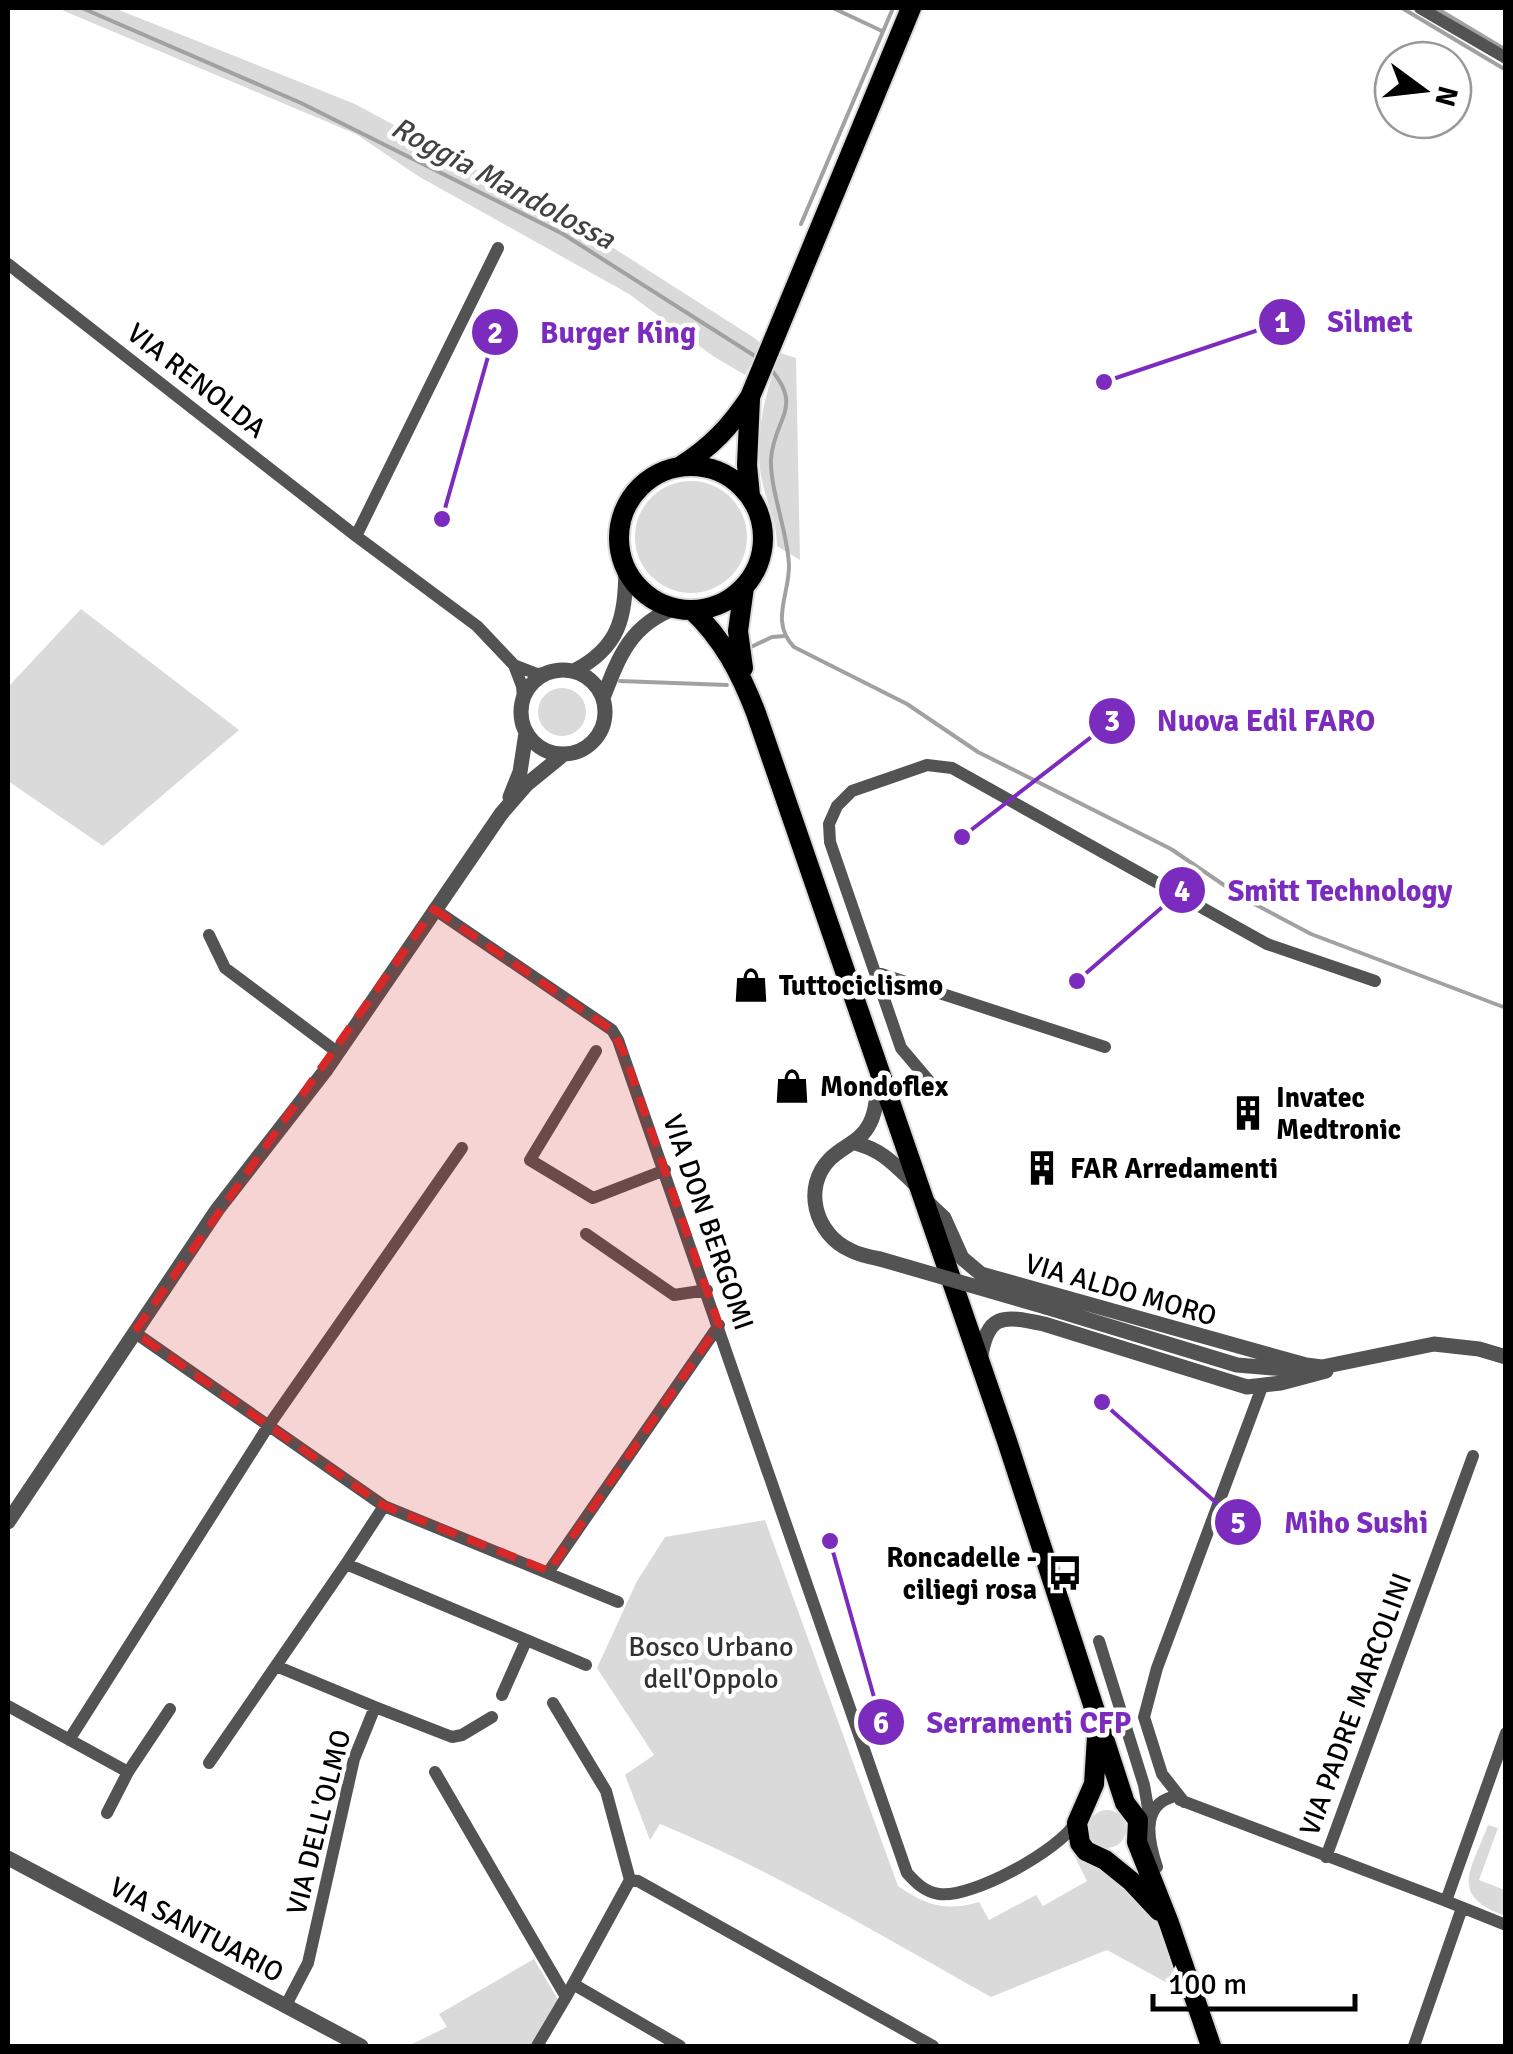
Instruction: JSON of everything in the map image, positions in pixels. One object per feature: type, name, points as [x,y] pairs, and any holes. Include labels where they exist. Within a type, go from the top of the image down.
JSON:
[{"type":"main road","points":[[910,8],[753,388],[731,425],[710,448],[650,479],[628,504],[619,536],[626,569],[642,590],[684,609],[720,641],[747,690],[980,1362],[1126,1803],[1138,1820],[1136,1842],[1212,2046]]},
{"type":"main road","points":[[684,609],[720,604],[744,587],[762,553],[763,533],[750,496],[747,465],[753,388]]},
{"type":"main road","points":[[681,466],[697,466],[727,475],[750,496]]},
{"type":"main road","points":[[744,587],[738,630],[747,690]]},
{"type":"main road","points":[[1096,1715],[1094,1784],[1077,1833],[1086,1852],[1150,1899],[1172,1933]]},
{"type":"main road","points":[[1082,1811],[1099,1799],[1126,1803]]},
{"type":"main road","points":[[1100,1859],[1124,1856],[1136,1842]]},
{"type":"street","points":[[1420,8],[1506,58]]},
{"type":"street","points":[[356,536],[498,248]]},
{"type":"street","name":"VIA RENOLDA","points":[[8,264],[477,626],[514,665],[523,698]]},
{"type":"street","points":[[514,665],[537,674],[574,671],[604,651],[615,635],[626,600],[626,569]]},
{"type":"street","points":[[603,698],[633,636],[645,622],[684,609]]},
{"type":"street","points":[[8,1522],[217,1210],[338,1052],[502,814],[526,785],[564,754],[584,748],[599,734],[605,714],[603,698],[596,686],[574,671]]},
{"type":"street","points":[[502,814],[520,772],[526,733],[521,716],[523,698],[532,683],[546,673]]},
{"type":"street","points":[[526,733],[549,752],[564,754]]},
{"type":"street","points":[[928,1081],[901,1048],[830,842],[830,824],[837,806],[852,791],[926,765],[952,768],[1267,944],[1375,981]]},
{"type":"street","name":"VIA DON BERGOMI","points":[[434,909],[612,1030],[624,1053],[906,1873],[916,1884],[939,1894],[968,1891],[1046,1852]]},
{"type":"street","points":[[210,935],[225,968],[338,1052]]},
{"type":"street","points":[[875,972],[1105,1047]]},
{"type":"street","points":[[901,1048],[877,1062],[872,1122],[855,1144],[828,1161],[818,1176],[813,1195],[818,1216],[829,1235],[850,1250],[1237,1365],[1269,1362],[1157,1668],[1144,1717],[1162,1774],[1178,1800]]},
{"type":"street","points":[[596,1051],[530,1160],[593,1198],[665,1170]]},
{"type":"street","name":"VIA ALDO MORO","points":[[855,1144],[885,1154],[944,1218],[956,1250],[981,1274],[1245,1350],[1269,1362],[1338,1366]]},
{"type":"street","points":[[69,1740],[268,1428],[462,1148]]},
{"type":"street","points":[[586,1234],[674,1295],[707,1290]]},
{"type":"street","name":"VIA ALDO MORO","points":[[980,1362],[988,1329],[1010,1317],[1044,1324],[1247,1388],[1434,1344],[1480,1349],[1506,1357]]},
{"type":"street","points":[[549,1571],[719,1325]]},
{"type":"street","points":[[134,1332],[384,1506],[618,1602]]},
{"type":"street","points":[[1148,1336],[1245,1350]]},
{"type":"street","name":"VIA PADRE MARCOLINI","points":[[1326,1857],[1473,1456]]},
{"type":"street","points":[[209,1763],[384,1506]]},
{"type":"street","points":[[346,1564],[586,1664]]},
{"type":"street","points":[[502,1695],[526,1640]]},
{"type":"street","points":[[1099,1641],[1144,1785],[1150,1819],[1149,1843],[1168,1904],[1172,1933]]},
{"type":"street","name":"VIA DELL'OLMO","points":[[276,1666],[452,1737],[492,1717]]},
{"type":"street","points":[[537,2046],[630,1880],[606,1791],[554,1703]]},
{"type":"street","points":[[8,1706],[128,1772]]},
{"type":"street","name":"VIA DELL'OLMO","points":[[286,2005],[308,1963],[354,1759],[376,1707]]},
{"type":"street","points":[[107,1813],[128,1772],[170,1709]]},
{"type":"street","points":[[1446,1901],[1506,1732]]},
{"type":"street","points":[[435,1772],[569,1990],[680,2046]]},
{"type":"street","points":[[1150,1819],[1158,1804],[1178,1800],[1506,1925]]},
{"type":"street","points":[[1046,1852],[1072,1830],[1082,1811]]},
{"type":"street","points":[[1046,1852],[1080,1851],[1100,1859]]},
{"type":"street","name":"VIA SANTUARIO","points":[[8,1858],[361,2046]]},
{"type":"street","points":[[630,1880],[932,2046]]},
{"type":"street","points":[[1414,2046],[1462,1908]]},
{"type":"highlighted area","points":[[434,909],[612,1030],[624,1053],[719,1325],[549,1571],[384,1506],[134,1332]]},
{"type":"green space","points":[[57,8],[114,8],[355,104],[568,219],[761,344],[745,375],[629,294],[418,176],[356,134]]},
{"type":"green space","points":[[780,353],[796,358],[800,560],[777,546],[760,469],[762,418]]},
{"type":"green space","points":[[691,481],[713,485],[731,497],[743,515],[747,537],[743,559],[731,577],[713,589],[691,593],[669,589],[651,577],[639,559],[635,537],[639,515],[651,497],[669,485]]},
{"type":"green space","points":[[81,609],[239,730],[103,846],[8,781],[8,687]]},
{"type":"green space","points":[[562,688],[579,695],[586,712],[579,729],[562,736],[545,729],[538,712],[545,695]]},
{"type":"green space","name":"Bosco Urbano dell'Oppolo","points":[[765,1520],[898,1886],[936,1905],[979,1902],[989,1920],[1036,1895],[1043,1906],[1087,1881],[1075,1857],[1111,1873],[1138,1896],[1164,1938],[1180,1990],[1107,1950],[991,1997],[828,1906],[703,1843],[660,1824],[650,1840],[625,1775],[654,1755],[597,1668],[637,1581],[665,1537]]},
{"type":"green space","points":[[1107,1810],[1121,1815],[1126,1829],[1121,1843],[1107,1848],[1093,1843],[1088,1829],[1093,1815]]},
{"type":"green space","points":[[1488,1825],[1498,1828],[1479,1880],[1505,1890],[1505,1916],[1487,1908],[1470,1890],[1471,1868]]},
{"type":"green space","points":[[534,1959],[559,2001],[532,2046],[408,2046],[447,2027],[439,2014]]},
{"type":"waterway","name":"Roggia Mandolossa","points":[[82,8],[301,103],[563,234],[758,358]]},
{"type":"waterway","points":[[833,8],[882,31]]},
{"type":"waterway","points":[[801,224],[893,8]]},
{"type":"waterway","points":[[1402,8],[1506,70]]},
{"type":"waterway","points":[[1436,8],[1506,50]]},
{"type":"waterway","name":"Roggia Mandolossa","points":[[769,367],[780,381],[786,403],[771,459],[789,566],[783,628],[794,647],[907,704],[978,752],[1171,849],[1243,898],[1311,934],[1506,1008]]},
{"type":"waterway","points":[[751,647],[784,636]]},
{"type":"waterway","points":[[620,681],[727,685]]},
{"type":"place","name":"Silmet","points":[[1104,382]]},
{"type":"place","name":"Burger King","points":[[442,519]]},
{"type":"place","name":"Nuova Edil FARO","points":[[962,837]]},
{"type":"place","name":"Smitt Technology","points":[[1077,981]]},
{"type":"place","name":"Tuttociclismo","points":[[751,985]]},
{"type":"place","name":"Mondoflex","points":[[792,1086]]},
{"type":"place","name":"Invatec Medtronic","points":[[1248,1113]]},
{"type":"place","name":"FAR Arredamenti","points":[[1042,1168]]},
{"type":"place","name":"Miho Sushi","points":[[1102,1402]]},
{"type":"place","name":"Serramenti CFP","points":[[830,1541]]},
{"type":"place","name":"Roncadelle - ciliegi rosa","points":[[1065,1573]]}]
